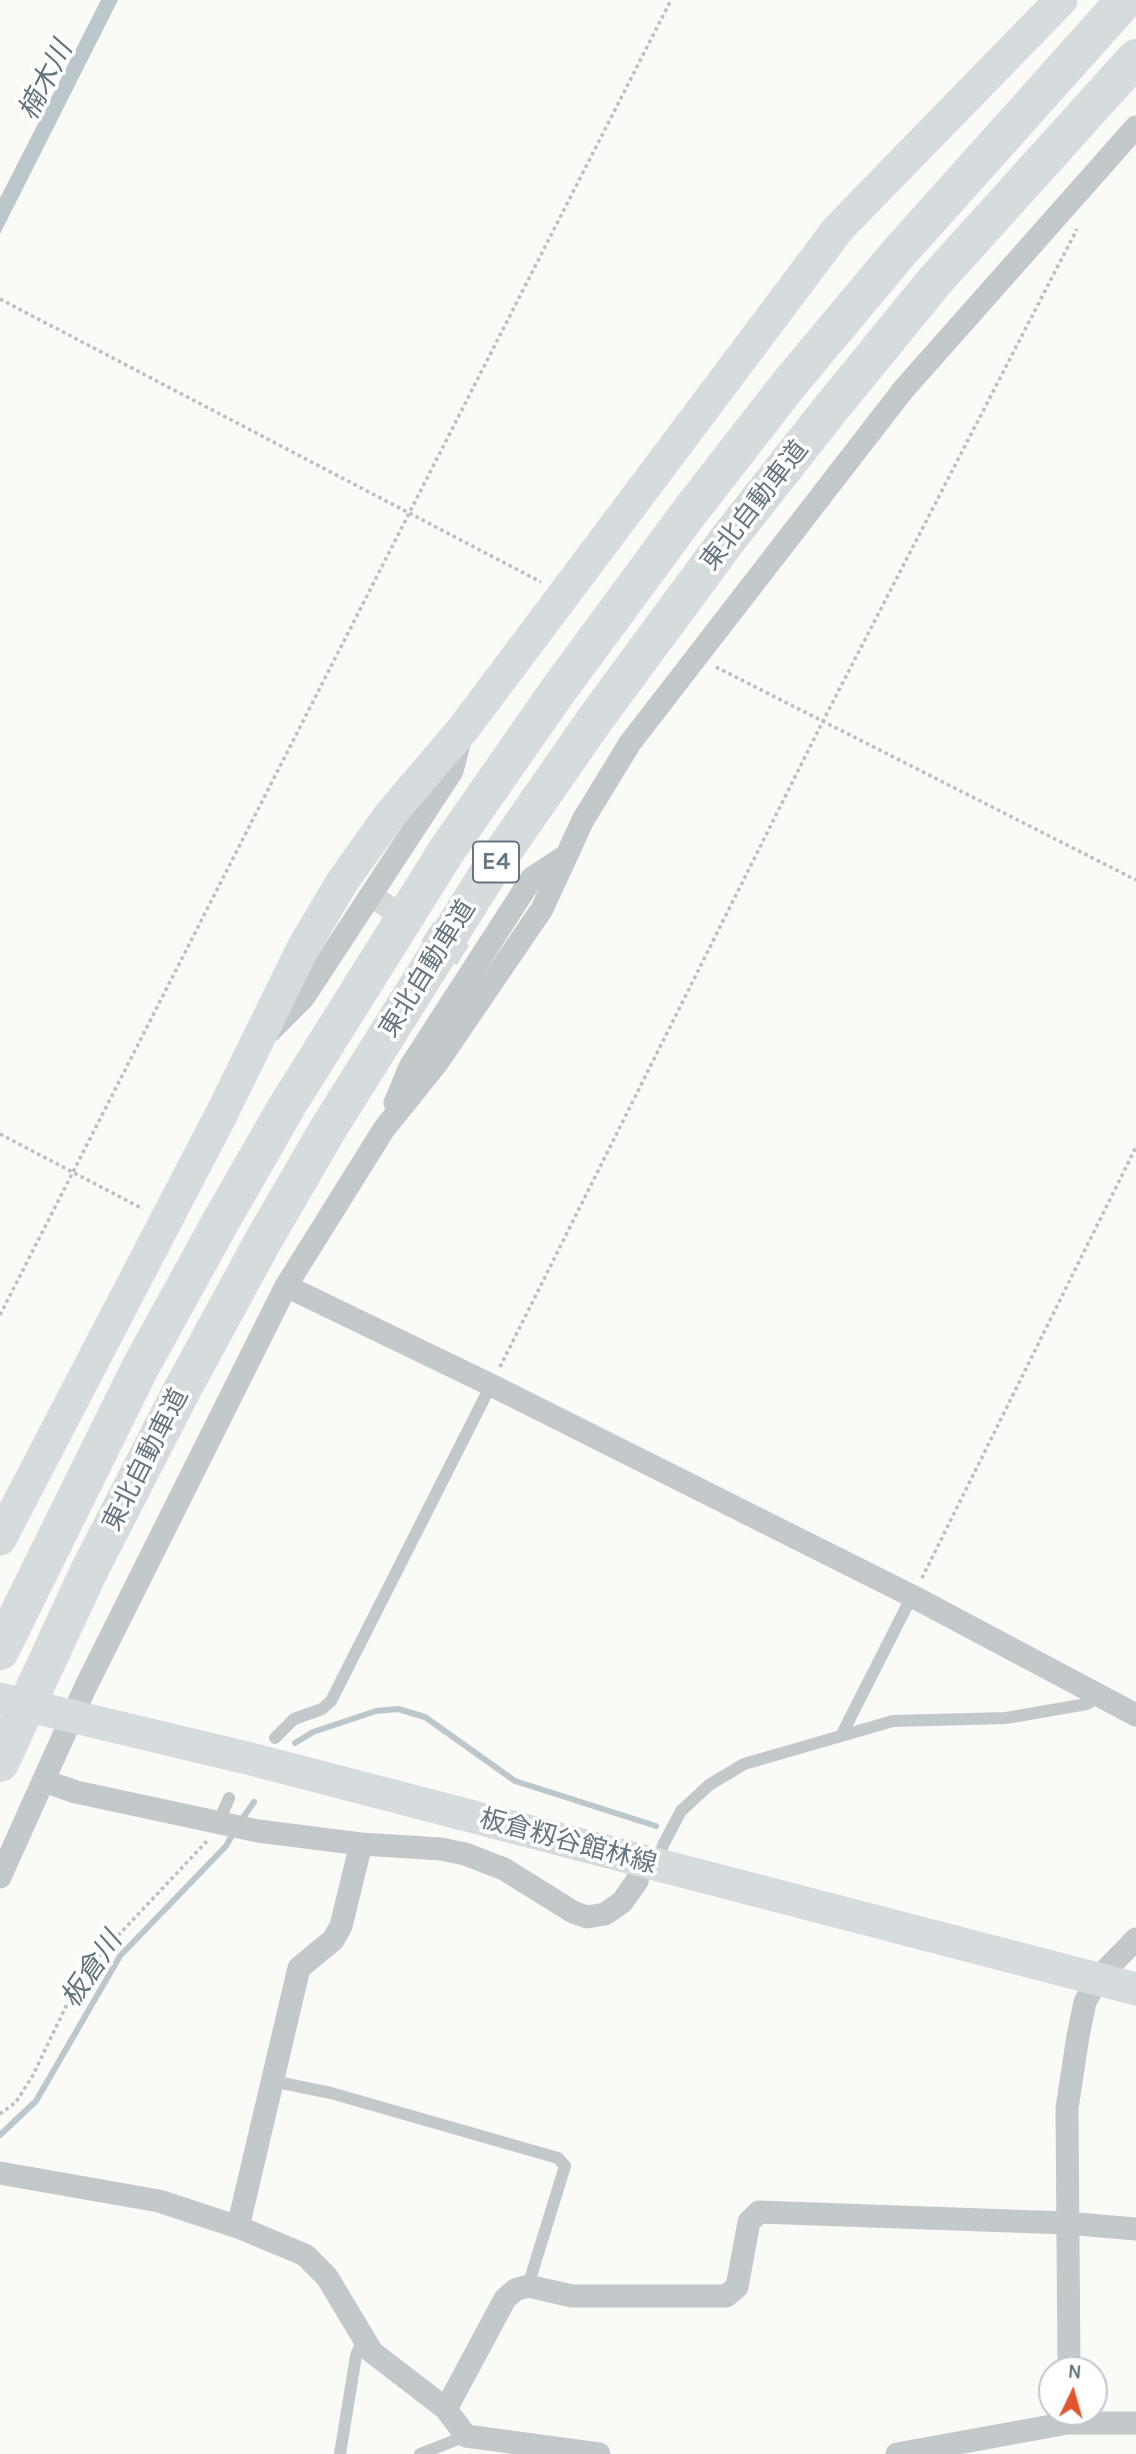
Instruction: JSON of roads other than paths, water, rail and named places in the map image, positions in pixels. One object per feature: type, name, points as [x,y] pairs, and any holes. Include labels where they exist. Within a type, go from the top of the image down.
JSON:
[{"type":"highway","name":"東北自動車道","points":[[0,1651],[141,1366],[221,1221],[287,1106],[447,850],[573,670],[688,514],[789,384],[989,149],[1125,0]]},
{"type":"highway","name":"東北自動車道","points":[[0,1763],[89,1571],[182,1390],[257,1253],[328,1129],[489,872],[604,707],[828,412],[934,282],[1136,58]]},
{"type":"street","points":[[0,1539],[166,1221],[303,948],[342,882],[389,816],[463,729],[838,229],[1061,0]]},
{"type":"street","points":[[0,1877],[86,1686],[286,1286],[384,1129],[438,1063],[542,909],[583,820],[630,743],[699,658],[903,390],[1136,127]]},
{"type":"street","points":[[384,1129],[410,1068],[470,959],[532,878],[564,858]]},
{"type":"street","points":[[286,1286],[491,1385],[912,1596],[1136,1715]]},
{"type":"street","name":"板倉籾谷館林線","points":[[0,1699],[251,1759],[1136,1989]]},
{"type":"street","points":[[44,1781],[76,1792],[258,1831],[361,1844],[441,1849],[465,1854],[504,1869],[573,1912],[587,1917],[605,1914],[622,1902],[650,1864]]},
{"type":"street","points":[[238,2227],[299,1968],[333,1940],[341,1926],[361,1844]]},
{"type":"street","points":[[1069,2356],[1067,2108],[1085,2003],[1098,1978],[1136,1939]]},
{"type":"street","points":[[0,2173],[159,2201],[238,2227],[305,2255],[327,2277],[372,2352],[446,2409],[467,2436],[599,2454]]},
{"type":"street","points":[[446,2409],[505,2299],[515,2290],[528,2286],[572,2296],[726,2296],[737,2287],[749,2222],[759,2212],[1136,2228]]},
{"type":"street","points":[[1108,2421],[1136,2423]]},
{"type":"street","points":[[897,2454],[1038,2424]]},
{"type":"lane","points":[[275,1738],[294,1719],[322,1709],[331,1702],[491,1385]]},
{"type":"lane","points":[[841,1737],[912,1596]]},
{"type":"lane","points":[[650,1864],[681,1811],[709,1785],[744,1764],[893,1721],[1006,1718],[1087,1704],[1100,1696]]},
{"type":"lane","points":[[219,1821],[229,1798]]},
{"type":"lane","points":[[272,2081],[331,2093],[558,2158],[565,2166],[528,2286]]},
{"type":"lane","points":[[340,2454],[356,2356],[363,2338]]},
{"type":"lane","points":[[420,2454],[467,2436]]},
{"type":"waterway","name":"板倉川","points":[[295,1743],[313,1732],[376,1711],[398,1709],[425,1717],[515,1781],[656,1826]]},
{"type":"waterway","name":"板倉川","points":[[240,1822],[254,1802]]},
{"type":"waterway","name":"板倉川","points":[[0,2135],[36,2101],[120,1956],[226,1846],[234,1832]]},
{"type":"tunnel","points":[[370,895],[463,955]]},
{"type":"water label","name":"楠木川","points":[[46,81]]}]
